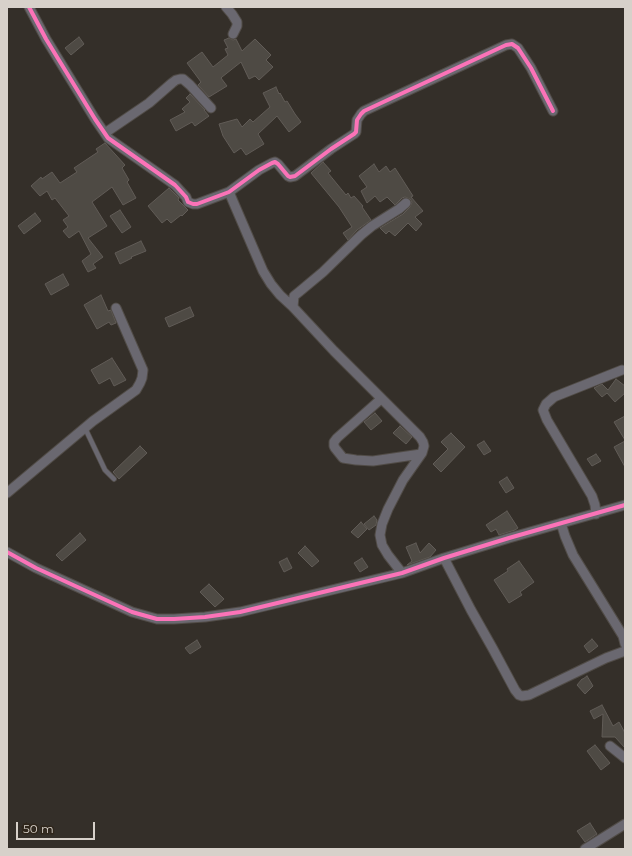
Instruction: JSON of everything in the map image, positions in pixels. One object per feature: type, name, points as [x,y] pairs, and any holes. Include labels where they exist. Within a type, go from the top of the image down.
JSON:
[{"type":"street","points":[[29,7],[46,39],[94,119],[108,138],[175,185],[186,197],[188,202],[193,204],[197,204],[229,192],[259,170],[275,162],[290,177],[295,176],[318,158],[354,134],[356,132],[357,120],[364,111],[512,44],[516,45],[531,68],[553,111]]},
{"type":"street","points":[[226,7],[237,22],[237,26],[233,34]]},
{"type":"street","points":[[105,133],[149,103],[176,80],[180,79],[183,79],[190,84],[211,108]]},
{"type":"street","points":[[229,192],[263,271],[271,284],[334,352],[420,437],[423,442],[424,446],[421,454],[403,480],[388,508],[382,524],[380,535],[382,545],[402,573]]},
{"type":"street","points":[[293,307],[294,296],[323,272],[361,235],[406,203]]},
{"type":"street","points":[[7,493],[85,428],[136,390],[142,378],[143,370],[116,308]]},
{"type":"street","points":[[596,514],[592,496],[544,415],[543,410],[546,404],[554,397],[622,370]]},
{"type":"street","points":[[381,399],[336,438],[334,442],[335,448],[343,458],[356,460],[373,461],[421,454]]},
{"type":"street","points":[[7,552],[36,568],[132,612],[164,619],[205,617],[240,612],[402,573],[444,558],[562,529],[596,514],[625,505]]},
{"type":"street","points":[[562,529],[573,555],[619,630],[625,644]]},
{"type":"street","points":[[444,558],[514,690],[519,695],[529,695],[606,658],[625,651]]},
{"type":"street","points":[[610,746],[625,758]]},
{"type":"street","points":[[584,849],[625,824]]},
{"type":"lane","points":[[85,428],[106,470],[114,480]]},
{"type":"building","points":[[79,37],[84,44],[71,55],[65,48]]},
{"type":"building","points":[[229,38],[233,40],[236,39],[242,51],[255,39],[271,55],[266,60],[273,67],[259,80],[255,76],[249,79],[241,62],[221,78],[227,86],[209,97],[198,85],[201,82],[187,63],[202,52],[213,67],[228,55],[225,49],[228,48],[224,40]]},
{"type":"building","points":[[276,87],[279,94],[280,93],[285,102],[287,101],[301,122],[289,132],[277,116],[258,134],[264,144],[246,155],[241,148],[234,153],[223,136],[219,124],[237,119],[242,127],[250,119],[253,122],[270,107],[263,93]]},
{"type":"building","points":[[190,94],[209,116],[195,126],[192,122],[176,131],[170,120],[185,112],[182,109],[190,102],[186,98]]},
{"type":"building","points":[[105,143],[125,165],[122,168],[129,180],[127,182],[136,198],[123,205],[112,187],[92,202],[107,226],[88,238],[103,257],[93,264],[96,268],[88,272],[82,261],[91,254],[79,231],[69,238],[63,231],[68,227],[63,220],[69,216],[55,198],[52,200],[47,191],[40,196],[31,186],[41,177],[42,179],[52,172],[60,183],[77,172],[74,168],[98,152],[96,149]]},
{"type":"building","points":[[323,162],[331,171],[328,173],[346,195],[348,193],[351,198],[354,196],[363,206],[362,207],[371,220],[357,230],[348,240],[343,233],[352,227],[339,207],[311,173]]},
{"type":"building","points":[[374,164],[379,172],[386,166],[390,172],[395,168],[413,196],[411,197],[423,211],[415,217],[422,224],[416,231],[408,223],[395,236],[389,231],[386,234],[380,228],[403,214],[410,207],[412,202],[410,199],[405,197],[395,205],[387,197],[380,202],[375,196],[367,203],[361,191],[367,187],[359,176]]},
{"type":"building","points":[[169,188],[188,210],[171,223],[167,219],[162,223],[148,206]]},
{"type":"building","points":[[120,210],[131,227],[122,233],[110,216]]},
{"type":"building","points":[[35,213],[41,221],[24,234],[18,226]]},
{"type":"building","points":[[141,241],[146,251],[131,257],[132,258],[120,264],[115,253]]},
{"type":"building","points":[[63,274],[69,285],[51,295],[45,284]]},
{"type":"building","points":[[101,295],[108,311],[111,310],[116,323],[111,325],[109,322],[97,329],[84,305]]},
{"type":"building","points":[[190,307],[194,316],[169,327],[165,318]]},
{"type":"building","points":[[112,358],[126,380],[114,386],[110,378],[99,384],[91,370]]},
{"type":"building","points":[[616,379],[625,386],[625,393],[615,402],[607,393],[602,397],[594,388],[602,384],[608,390]]},
{"type":"building","points":[[375,413],[382,421],[371,430],[364,422]]},
{"type":"building","points":[[625,416],[625,440],[614,422]]},
{"type":"building","points":[[400,426],[412,437],[406,444],[393,433]]},
{"type":"building","points":[[451,433],[465,447],[441,472],[433,464],[448,449],[441,442]]},
{"type":"building","points":[[484,441],[491,451],[484,455],[477,445]]},
{"type":"building","points":[[625,441],[625,467],[614,447]]},
{"type":"building","points":[[140,446],[147,453],[119,479],[113,472]]},
{"type":"building","points":[[596,454],[601,461],[592,466],[587,459]]},
{"type":"building","points":[[507,477],[514,488],[506,493],[499,482]]},
{"type":"building","points":[[507,511],[518,528],[499,535],[496,529],[491,532],[486,525]]},
{"type":"building","points":[[374,516],[377,520],[376,525],[369,530],[364,524]]},
{"type":"building","points":[[361,522],[367,529],[358,538],[351,532]]},
{"type":"building","points":[[80,533],[86,540],[62,561],[56,555]]},
{"type":"building","points":[[416,543],[420,553],[429,543],[436,550],[430,557],[407,565],[412,561],[406,547]]},
{"type":"building","points":[[305,546],[319,561],[312,567],[298,553]]},
{"type":"building","points":[[287,558],[292,568],[284,572],[279,562]]},
{"type":"building","points":[[362,558],[368,567],[360,572],[354,563]]},
{"type":"building","points":[[519,561],[534,582],[520,592],[522,595],[509,603],[494,580],[508,571],[507,569]]},
{"type":"building","points":[[209,584],[224,599],[215,607],[200,592]]},
{"type":"building","points":[[592,639],[598,646],[589,653],[584,646]]},
{"type":"building","points":[[197,640],[201,647],[190,654],[185,648]]},
{"type":"building","points":[[587,676],[593,686],[585,694],[577,685]]},
{"type":"building","points":[[602,705],[613,726],[619,722],[625,733],[625,748],[615,737],[602,737],[603,714],[594,719],[590,711]]},
{"type":"building","points":[[595,745],[610,763],[601,770],[587,751]]},
{"type":"building","points":[[590,823],[597,834],[585,842],[577,831]]},
{"type":"cycle path","points":[[29,7],[46,39],[108,138],[175,185],[186,197],[188,202],[193,204],[197,204],[229,192],[259,170],[275,162],[288,176],[295,176],[354,134],[356,132],[357,120],[364,111],[506,45],[512,44],[518,48],[531,68],[553,111]]},
{"type":"cycle path","points":[[7,552],[36,568],[132,612],[157,619],[205,617],[240,612],[402,573],[509,538],[625,505]]}]
